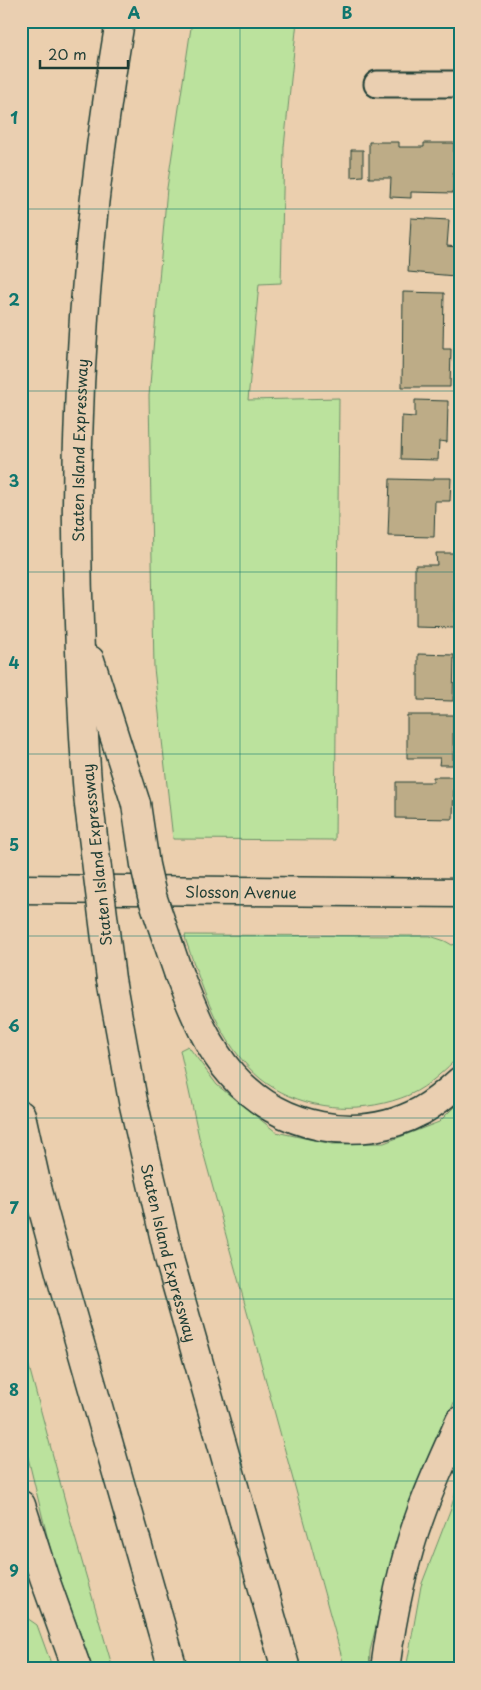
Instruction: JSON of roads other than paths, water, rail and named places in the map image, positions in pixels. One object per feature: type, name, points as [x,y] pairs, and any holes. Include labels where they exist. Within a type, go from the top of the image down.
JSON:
[{"type":"main road","name":"Staten Island Expressway","points":[[120,21],[107,97],[93,205],[84,310],[76,469],[78,626],[89,805],[110,979],[133,1101],[170,1262],[286,1669]]},
{"type":"main road","points":[[78,626],[136,804],[145,865],[152,896],[179,976],[206,1037],[232,1075],[259,1101],[293,1119],[337,1130],[386,1125],[422,1111],[460,1081]]},
{"type":"main road","name":"Slosson Avenue","points":[[21,889],[460,893]]},
{"type":"main road","points":[[21,1115],[62,1282],[173,1669]]},
{"type":"main road","points":[[385,1669],[393,1614],[409,1549],[422,1509],[460,1421]]},
{"type":"main road","points":[[21,1505],[76,1669]]},
{"type":"street","points":[[377,84],[460,84]]}]
